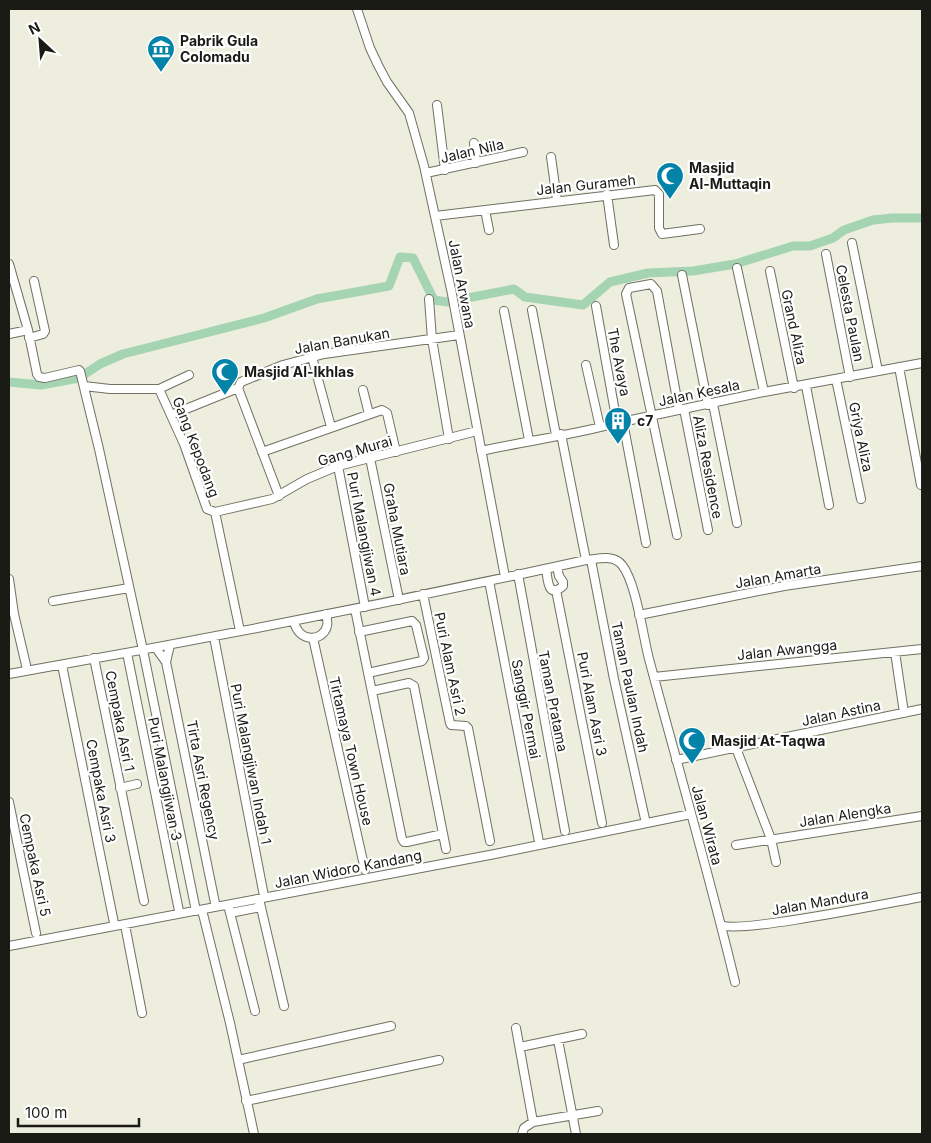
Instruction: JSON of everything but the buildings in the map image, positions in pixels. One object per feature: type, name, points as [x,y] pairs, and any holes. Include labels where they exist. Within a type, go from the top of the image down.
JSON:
[{"type":"street","name":"Jalan Arwana","points":[[357,9],[370,48],[378,65],[387,82],[409,113],[426,173],[452,294],[505,578]]},
{"type":"street","points":[[437,105],[445,170]]},
{"type":"street","points":[[474,143],[476,162]]},
{"type":"street","name":"Jalan Nila","points":[[426,173],[523,152]]},
{"type":"street","points":[[551,157],[557,200]]},
{"type":"street","name":"Jalan Gurameh","points":[[435,216],[607,194],[655,190],[659,194],[660,228],[662,234],[700,229]]},
{"type":"street","points":[[607,194],[614,245]]},
{"type":"street","points":[[484,210],[489,230]]},
{"type":"street","points":[[852,243],[878,371]]},
{"type":"street","name":"Celesta Paulan","points":[[826,254],[850,376]]},
{"type":"street","points":[[9,266],[12,284],[39,377],[45,378],[80,371],[84,384],[199,910],[230,1023],[254,1134]]},
{"type":"street","points":[[737,268],[764,392]]},
{"type":"street","name":"Grand Aliza","points":[[770,271],[794,388]]},
{"type":"street","points":[[682,275],[737,523]]},
{"type":"street","points":[[9,334],[43,334],[45,331],[34,281]]},
{"type":"street","name":"Aliza Residence","points":[[652,416],[626,294],[632,287],[651,284],[657,291],[708,530]]},
{"type":"street","points":[[429,299],[432,339],[448,439]]},
{"type":"street","name":"The Avaya","points":[[596,306],[646,542]]},
{"type":"street","name":"Taman Paulan Indah","points":[[532,310],[645,819]]},
{"type":"street","points":[[504,311],[529,440]]},
{"type":"street","name":"Jalan Banukan","points":[[171,415],[238,388],[241,382],[283,365],[312,357],[459,335]]},
{"type":"street","points":[[312,357],[331,426]]},
{"type":"street","name":"Jalan Kesala","points":[[481,451],[764,392],[806,386],[922,363]]},
{"type":"street","points":[[586,365],[600,427]]},
{"type":"street","points":[[899,367],[921,485]]},
{"type":"street","name":"Gang Kepodang","points":[[189,375],[159,389],[184,444],[202,499],[207,509],[214,512]]},
{"type":"street","name":"Griya Aliza","points":[[836,379],[861,499]]},
{"type":"street","points":[[84,384],[110,389],[159,389]]},
{"type":"street","points":[[806,386],[829,505]]},
{"type":"street","points":[[238,388],[279,496]]},
{"type":"street","points":[[363,390],[369,414]]},
{"type":"street","points":[[262,452],[331,426],[382,410],[387,413],[396,452]]},
{"type":"street","points":[[652,416],[677,536]]},
{"type":"street","name":"Gang Murai","points":[[214,512],[257,503],[279,496],[308,479],[338,466],[477,431]]},
{"type":"street","name":"Graha Mutiara","points":[[371,463],[399,600]]},
{"type":"street","name":"Puri Malangjiwan 4","points":[[338,466],[365,607]]},
{"type":"street","points":[[214,512],[240,631]]},
{"type":"street","name":"Jalan Wirata","points":[[9,674],[214,637],[589,560],[609,558],[617,560],[622,565],[639,615],[735,982]]},
{"type":"street","name":"Jalan Amarta","points":[[639,615],[784,586],[922,566]]},
{"type":"street","name":"Puri Alam Asri 3","points":[[546,569],[550,589],[556,590],[563,586],[563,582],[556,567]]},
{"type":"street","name":"Taman Pratama","points":[[518,574],[565,831]]},
{"type":"street","points":[[9,579],[12,614],[26,665]]},
{"type":"street","name":"Sanggir Permai","points":[[489,581],[539,842]]},
{"type":"street","points":[[53,601],[129,588]]},
{"type":"street","name":"Puri Alam Asri 3","points":[[556,590],[602,823]]},
{"type":"street","name":"Puri Alam Asri 2","points":[[423,594],[450,723],[451,725],[466,726],[468,728],[490,841]]},
{"type":"street","points":[[355,609],[402,839],[404,842],[407,842],[443,834]]},
{"type":"street","points":[[294,621],[295,627],[301,636],[313,638],[325,631],[327,627],[326,614]]},
{"type":"street","points":[[359,632],[412,621],[416,625],[424,658],[422,661],[368,673]]},
{"type":"street","name":"Puri Malangjiwan Indah 1","points":[[214,637],[262,901],[284,1006]]},
{"type":"street","name":"Tirtamaya Town House","points":[[313,638],[365,870]]},
{"type":"street","name":"Tirta Asri Regency","points":[[166,662],[170,645]]},
{"type":"street","name":"Tirta Asri Regency","points":[[156,648],[166,662],[215,903]]},
{"type":"street","name":"Jalan Awangga","points":[[654,677],[922,649]]},
{"type":"street","name":"Puri Malangjiwan 3","points":[[127,652],[179,911]]},
{"type":"street","points":[[895,652],[904,713]]},
{"type":"street","name":"Cempaka Asri 1","points":[[94,658],[144,901]]},
{"type":"street","name":"Cempaka Asri 3","points":[[62,665],[114,923]]},
{"type":"street","points":[[372,691],[409,683],[414,686],[446,849]]},
{"type":"street","name":"Jalan Astina","points":[[676,760],[922,709]]},
{"type":"street","points":[[736,748],[771,839],[776,862]]},
{"type":"street","name":"Cempaka Asri 1","points":[[120,788],[137,784]]},
{"type":"street","name":"Cempaka Asri 5","points":[[9,802],[36,933]]},
{"type":"street","name":"Jalan Widoro Kandang","points":[[9,946],[199,910],[229,909],[691,814]]},
{"type":"street","name":"Jalan Alengka","points":[[736,845],[922,816]]},
{"type":"street","name":"Jalan Mandura","points":[[721,925],[725,927],[738,927],[776,922],[922,897]]},
{"type":"street","points":[[229,909],[255,1011]]},
{"type":"street","points":[[125,925],[142,1013]]},
{"type":"street","points":[[238,1060],[391,1026]]},
{"type":"street","points":[[516,1028],[533,1122]]},
{"type":"street","points":[[520,1047],[582,1034]]},
{"type":"street","points":[[558,1040],[576,1134]]},
{"type":"street","points":[[246,1101],[439,1060]]},
{"type":"street","points":[[523,1134],[527,1125],[533,1122],[598,1111]]},
{"type":"waterway","points":[[9,382],[41,385],[79,378],[100,364],[123,354],[264,318],[317,299],[389,286],[400,257],[413,258],[434,300],[447,302],[514,289],[525,297],[583,305],[610,282],[648,273],[693,271],[735,264],[793,246],[810,246],[833,238],[844,230],[873,220],[922,218]]},
{"type":"place","name":"Pabrik Gula Colomadu","points":[[161,73]]},
{"type":"place","name":"Masjid Al-Muttaqin","points":[[670,200]]},
{"type":"place","name":"Masjid Al-Ikhlas","points":[[225,396]]},
{"type":"place","name":"c7","points":[[618,445]]},
{"type":"place","name":"Masjid At-Taqwa","points":[[692,765]]}]
